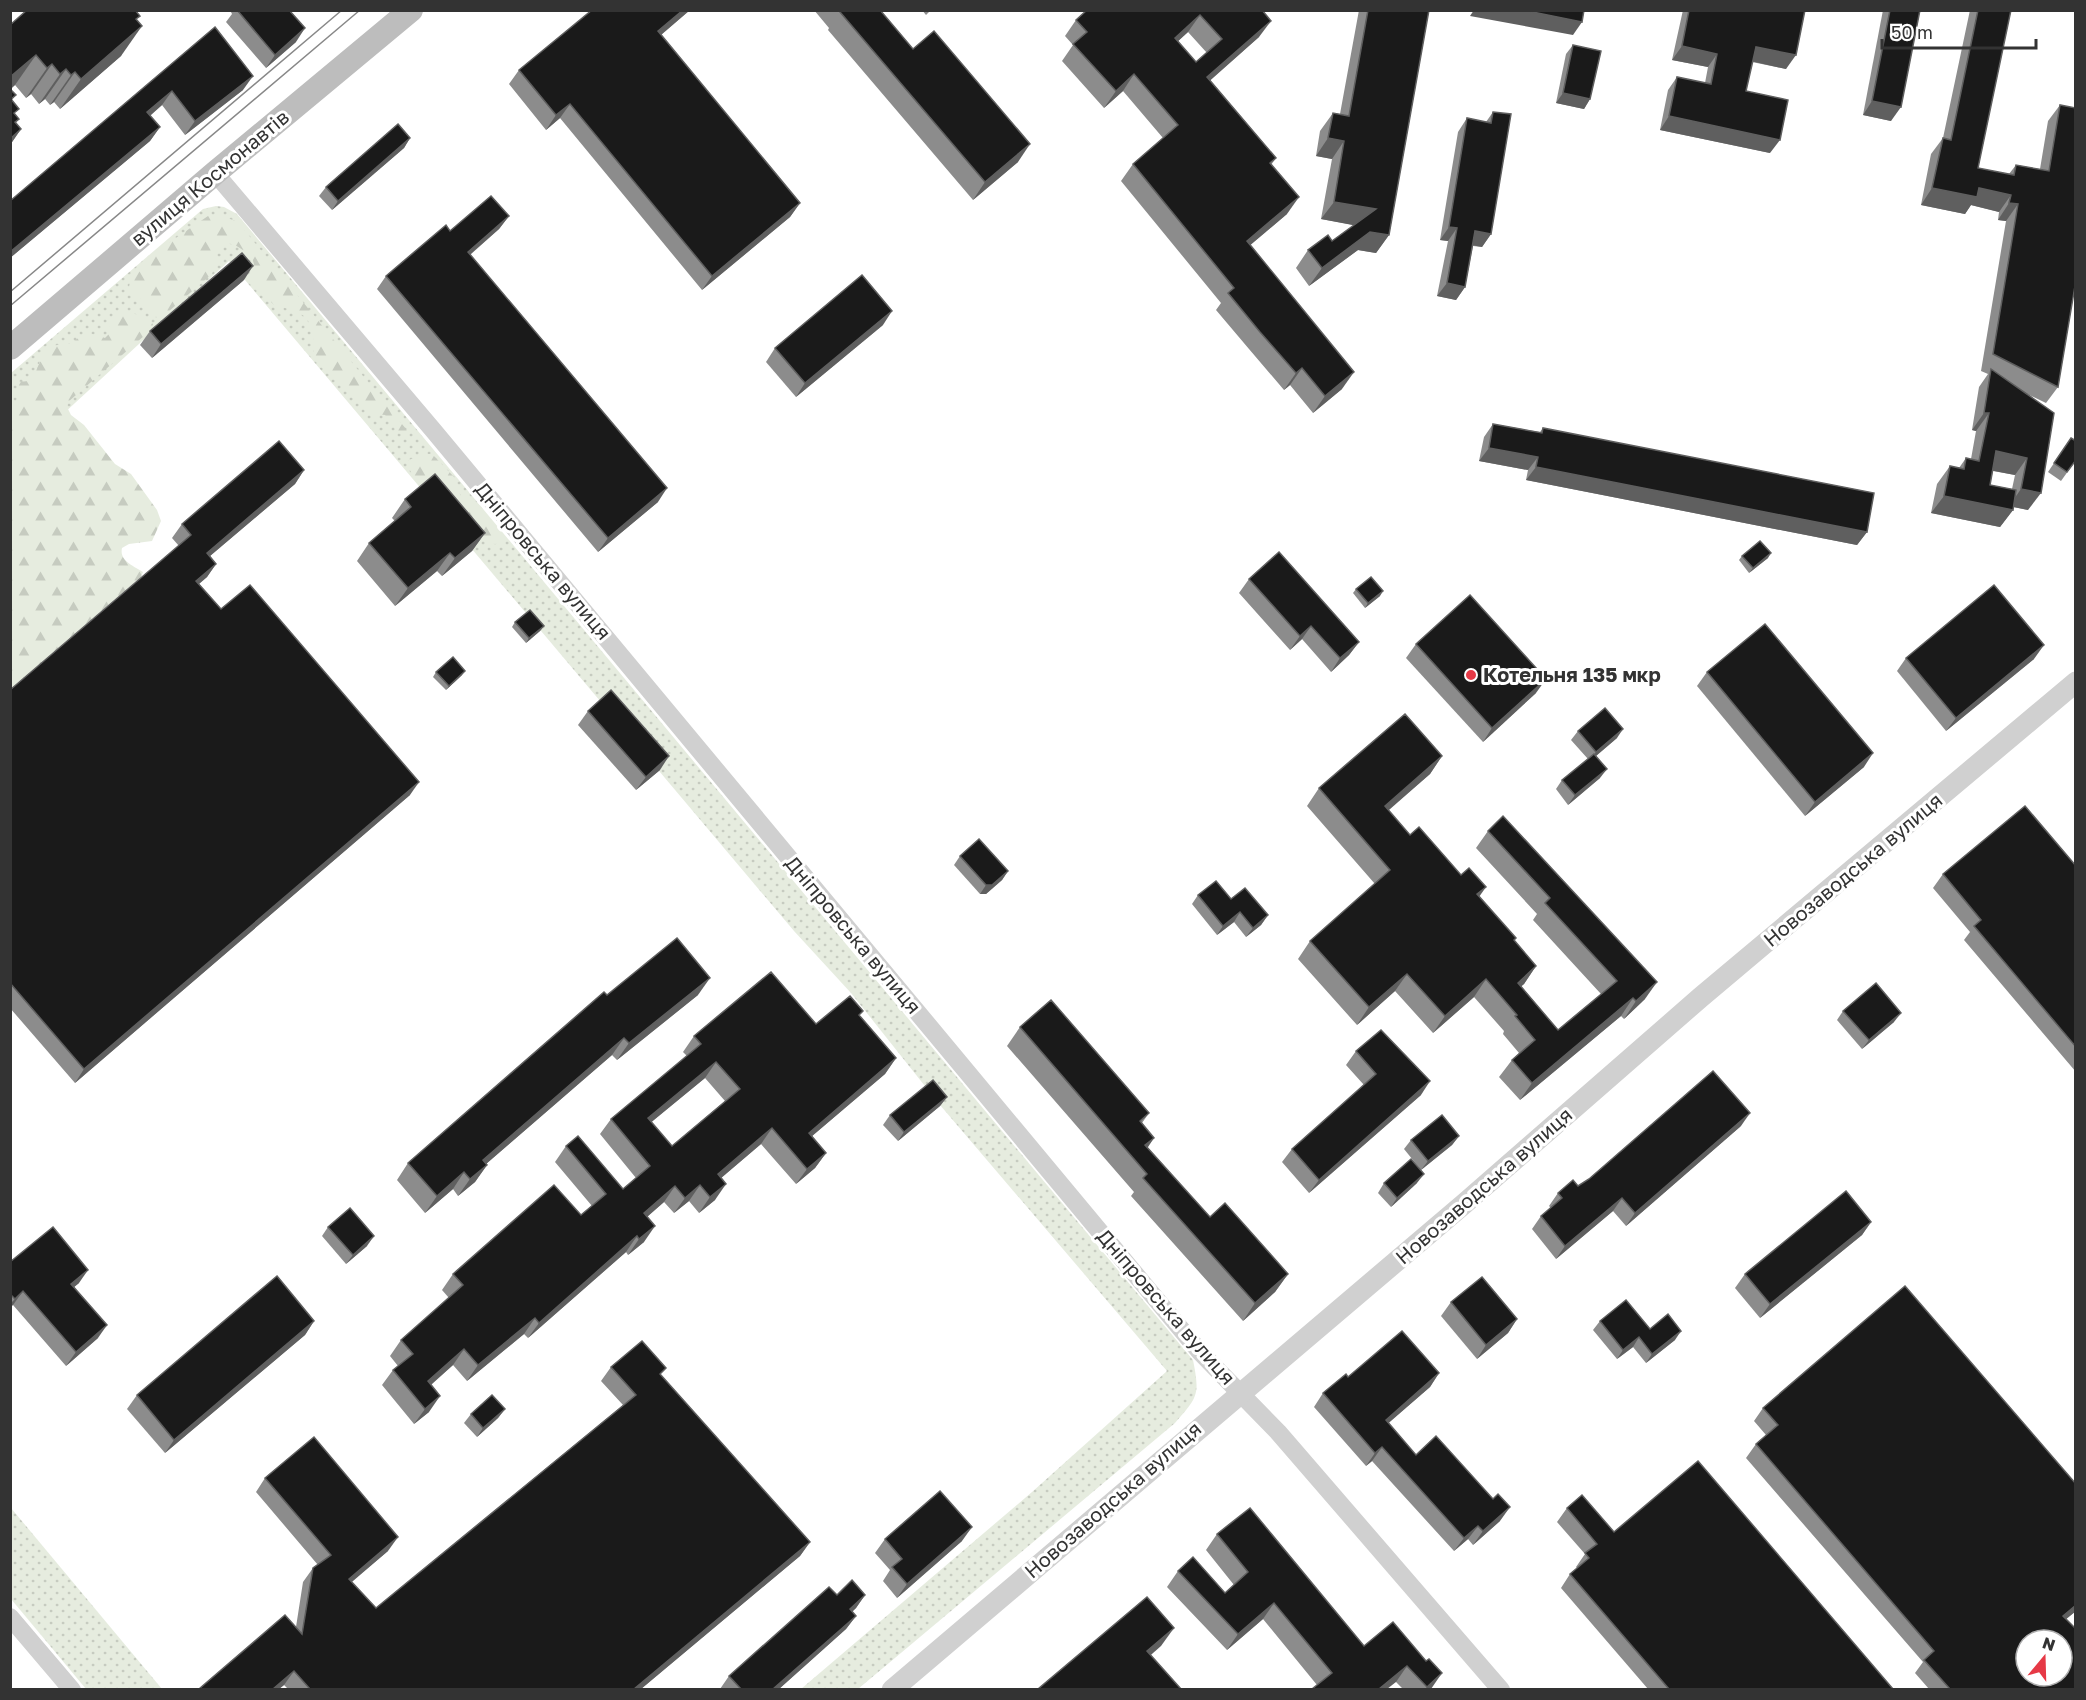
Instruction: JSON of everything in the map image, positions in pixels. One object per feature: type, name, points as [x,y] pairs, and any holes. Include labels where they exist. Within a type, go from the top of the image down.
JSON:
[{"type":"main road","name":"вулиця Космонавтів","points":[[10,348],[215,172],[411,10]]},
{"type":"street","name":"Дніпровська вулиця","points":[[215,172],[434,430],[1200,1352],[1278,1432],[1501,1689]]},
{"type":"street","name":"Новозаводська вулиця","points":[[892,1689],[1465,1203],[1693,1005],[2076,682]]},
{"type":"street","points":[[10,1617],[72,1689]]},
{"type":"green space","points":[[224,207],[237,214],[1193,1360],[1195,1395],[1193,1401],[1175,1423],[858,1689],[801,1689],[1032,1492],[1167,1371],[940,1105],[851,993],[794,931],[229,261],[11,462],[11,373],[203,209]]},
{"type":"green space","points":[[217,214],[238,222],[406,429],[408,435],[398,433],[385,415],[367,413],[326,366],[314,357],[313,334],[307,318],[296,311],[274,305],[250,280],[249,274],[254,264],[251,255],[235,245],[227,243],[216,248],[212,274],[161,318],[154,317],[141,299],[128,292],[130,282],[137,273],[167,244],[208,216]]},
{"type":"green space","points":[[120,311],[140,315],[153,324],[152,329],[68,402],[67,407],[71,415],[84,425],[115,464],[131,474],[157,510],[161,521],[152,541],[129,544],[122,548],[125,560],[143,572],[141,577],[11,689],[11,403],[15,403],[17,399],[19,382],[33,378],[46,352],[59,344],[70,344],[86,334],[105,338],[109,334],[112,317]]},
{"type":"green space","points":[[432,454],[456,479],[457,489],[461,496],[473,500],[504,540],[495,544],[491,543],[474,527],[451,517],[428,495],[407,464],[409,460]]},
{"type":"green space","points":[[11,1508],[162,1689],[86,1689],[11,1599]]},
{"type":"building","points":[[27,10],[135,10],[140,16],[136,19],[142,26],[81,79],[75,72],[71,75],[66,69],[60,74],[52,64],[47,68],[36,55],[10,77],[10,25]]},
{"type":"building","points":[[237,10],[289,10],[305,28],[275,55]]},
{"type":"building","points":[[592,10],[683,10],[658,31],[800,203],[712,276],[570,104],[556,115],[519,70]]},
{"type":"building","points":[[842,10],[880,10],[913,49],[934,31],[1030,144],[985,182],[840,12]]},
{"type":"building","points":[[1087,10],[1262,10],[1271,21],[1207,77],[1276,158],[1270,163],[1299,197],[1247,241],[1354,372],[1325,396],[1302,368],[1296,373],[1260,332],[1228,293],[1234,288],[1133,164],[1178,125],[1134,74],[1116,91],[1073,44],[1087,32],[1076,20]],"holes":[[[1200,15],[1222,39],[1196,62],[1175,38]]]},
{"type":"building","points":[[1368,10],[1429,10],[1389,235],[1370,232],[1322,268],[1308,250],[1328,235],[1332,241],[1376,209],[1334,202],[1344,141],[1328,138],[1333,113],[1349,116]]},
{"type":"building","points":[[1523,10],[1584,10],[1582,22]]},
{"type":"building","points":[[1689,10],[1805,10],[1796,55],[1756,47],[1746,91],[1788,100],[1780,140],[1669,116],[1677,77],[1711,84],[1717,54],[1682,46]]},
{"type":"building","points":[[1890,10],[1920,10],[1901,107],[1872,101]]},
{"type":"building","points":[[1978,10],[2011,10],[1978,168],[2014,175],[2016,165],[2049,171],[2060,105],[2076,108],[2076,280],[2058,387],[1993,354],[2018,204],[2009,203],[2011,195],[1979,188],[1977,197],[1932,188],[1943,138],[1951,140]]},
{"type":"building","points":[[215,27],[253,76],[195,121],[172,91],[147,112],[160,127],[10,252],[10,201]]},
{"type":"building","points":[[1573,45],[1601,51],[1590,99],[1563,93]]},
{"type":"building","points":[[10,89],[16,95],[11,99],[19,109],[14,113],[19,119],[15,122],[21,129],[10,139]]},
{"type":"building","points":[[1493,112],[1511,114],[1491,234],[1475,231],[1465,287],[1447,283],[1457,228],[1449,227],[1467,118],[1491,123]]},
{"type":"building","points":[[398,124],[410,138],[338,201],[326,187]]},
{"type":"building","points":[[491,196],[509,216],[468,252],[667,488],[608,538],[386,276],[446,225],[450,231]]},
{"type":"building","points":[[242,253],[253,266],[161,344],[150,331]]},
{"type":"building","points":[[862,275],[892,311],[805,383],[775,348]]},
{"type":"building","points":[[1991,369],[2054,413],[2041,493],[2021,489],[2027,458],[1996,451],[1990,485],[2016,490],[2013,510],[1944,496],[1950,466],[1964,469],[1966,458],[1979,461],[1989,413],[1984,413]]},
{"type":"building","points":[[1493,424],[1542,433],[1543,428],[1874,493],[1867,532],[1536,467],[1538,457],[1489,448]]},
{"type":"building","points":[[2071,438],[2076,441],[2076,460],[2067,472],[2054,463]]},
{"type":"building","points":[[279,441],[304,470],[207,553],[216,564],[196,581],[221,609],[250,585],[419,782],[84,1069],[10,983],[10,690],[191,535],[182,524]]},
{"type":"building","points":[[435,474],[485,533],[455,558],[450,553],[408,588],[369,543],[411,507],[405,499]]},
{"type":"building","points":[[1760,541],[1771,553],[1753,568],[1742,556]]},
{"type":"building","points":[[1279,552],[1359,642],[1340,658],[1311,626],[1300,636],[1249,579]]},
{"type":"building","points":[[1371,577],[1383,591],[1368,603],[1356,589]]},
{"type":"building","points":[[1994,585],[2044,645],[1956,718],[1906,658]]},
{"type":"building","name":"Котельня 135 мкр","points":[[1470,595],[1546,679],[1492,728],[1416,644]]},
{"type":"building","points":[[530,610],[544,626],[529,638],[515,622]]},
{"type":"building","points":[[1765,624],[1873,753],[1815,802],[1707,672]]},
{"type":"building","points":[[453,657],[465,671],[449,686],[436,672]]},
{"type":"building","points":[[611,690],[669,756],[646,777],[588,711]]},
{"type":"building","points":[[1605,708],[1623,729],[1596,752],[1578,731]]},
{"type":"building","points":[[1405,714],[1442,756],[1385,806],[1410,835],[1419,827],[1461,875],[1469,868],[1486,887],[1477,894],[1516,938],[1514,940],[1536,966],[1518,983],[1558,1030],[1617,981],[1545,903],[1550,898],[1488,831],[1503,816],[1657,982],[1636,1001],[1633,998],[1532,1083],[1512,1060],[1535,1040],[1486,979],[1445,1016],[1407,974],[1369,1007],[1310,941],[1390,870],[1319,788]]},
{"type":"building","points":[[1594,754],[1607,769],[1575,795],[1562,780]]},
{"type":"building","points":[[2025,806],[2076,866],[2076,1047],[1974,926],[1981,920],[1943,874]]},
{"type":"building","points":[[979,839],[1008,871],[992,885],[986,885],[960,856]]},
{"type":"building","points":[[1216,881],[1231,899],[1245,888],[1268,915],[1253,928],[1240,912],[1223,926],[1198,895]]},
{"type":"building","points":[[677,938],[710,978],[629,1043],[624,1038],[483,1160],[487,1165],[470,1179],[464,1172],[437,1196],[408,1163],[604,992],[607,995]]},
{"type":"building","points":[[771,972],[816,1024],[850,996],[863,1011],[859,1015],[896,1058],[809,1133],[826,1153],[807,1169],[772,1128],[718,1174],[726,1184],[710,1197],[700,1185],[685,1198],[675,1186],[644,1213],[655,1226],[639,1239],[637,1236],[539,1323],[535,1318],[478,1365],[464,1349],[428,1381],[440,1396],[425,1409],[393,1370],[413,1354],[401,1340],[463,1285],[453,1274],[554,1185],[581,1215],[606,1194],[566,1146],[578,1136],[623,1189],[650,1166],[611,1119],[701,1044],[694,1036]],"holes":[[[716,1062],[740,1089],[672,1146],[648,1118]]]},
{"type":"building","points":[[1876,983],[1901,1013],[1869,1040],[1843,1011]]},
{"type":"building","points":[[1051,1000],[1149,1113],[1140,1121],[1154,1138],[1145,1145],[1210,1217],[1225,1203],[1288,1274],[1255,1303],[1143,1178],[1147,1174],[1020,1027]]},
{"type":"building","points":[[1381,1030],[1430,1081],[1319,1180],[1292,1149],[1376,1074],[1356,1051]]},
{"type":"building","points":[[1713,1071],[1750,1113],[1635,1213],[1622,1198],[1565,1246],[1541,1216],[1562,1198],[1558,1193],[1573,1180],[1578,1186],[1589,1179]]},
{"type":"building","points":[[933,1080],[947,1097],[904,1132],[890,1115]]},
{"type":"building","points":[[1442,1115],[1459,1136],[1428,1161],[1411,1140]]},
{"type":"building","points":[[1411,1159],[1424,1174],[1397,1198],[1384,1183]]},
{"type":"building","points":[[1846,1191],[1871,1222],[1770,1304],[1745,1274]]},
{"type":"building","points":[[350,1208],[374,1236],[353,1255],[328,1227]]},
{"type":"building","points":[[53,1227],[88,1270],[71,1284],[107,1325],[76,1352],[23,1291],[15,1299],[10,1294],[10,1262]]},
{"type":"building","points":[[277,1276],[314,1321],[174,1440],[137,1395]]},
{"type":"building","points":[[1482,1277],[1517,1319],[1486,1345],[1451,1302]]},
{"type":"building","points":[[1905,1286],[2076,1484],[2076,1605],[2063,1616],[2076,1629],[2076,1689],[1950,1689],[1924,1660],[1934,1651],[1756,1444],[1778,1425],[1763,1408]]},
{"type":"building","points":[[1626,1300],[1650,1329],[1668,1314],[1681,1331],[1652,1354],[1639,1337],[1623,1350],[1600,1321]]},
{"type":"building","points":[[1402,1331],[1439,1373],[1386,1420],[1416,1455],[1436,1436],[1493,1499],[1498,1494],[1510,1507],[1483,1531],[1478,1526],[1464,1538],[1382,1447],[1375,1453],[1323,1393],[1346,1374],[1348,1377]]},
{"type":"building","points":[[642,1341],[666,1368],[660,1374],[810,1542],[634,1689],[310,1689],[294,1671],[273,1689],[199,1689],[285,1615],[302,1634],[313,1568],[331,1555],[265,1478],[314,1437],[398,1537],[349,1579],[376,1608],[636,1395],[611,1367]]},
{"type":"building","points":[[492,1395],[505,1409],[483,1428],[471,1414]]},
{"type":"building","points":[[1698,1461],[1893,1689],[1669,1689],[1570,1574],[1589,1558],[1585,1553],[1597,1544],[1567,1508],[1582,1495],[1614,1532]]},
{"type":"building","points":[[940,1491],[972,1527],[907,1584],[892,1567],[902,1559],[885,1539]]},
{"type":"building","points":[[1250,1508],[1364,1646],[1393,1622],[1426,1661],[1429,1659],[1442,1673],[1427,1687],[1407,1666],[1379,1689],[1312,1689],[1332,1673],[1274,1603],[1238,1634],[1178,1571],[1193,1557],[1225,1593],[1248,1572],[1217,1534]]},
{"type":"building","points":[[852,1580],[865,1595],[850,1609],[856,1616],[773,1689],[741,1689],[729,1676],[829,1587],[837,1595]]},
{"type":"building","points":[[1147,1597],[1174,1628],[1147,1651],[1181,1689],[1038,1689]]},
{"type":"tram line","points":[[10,292],[342,10]]},
{"type":"tram line","points":[[10,306],[360,10]]},
{"type":"place","name":"Котельня 135 мкр","points":[[1471,675]]}]
